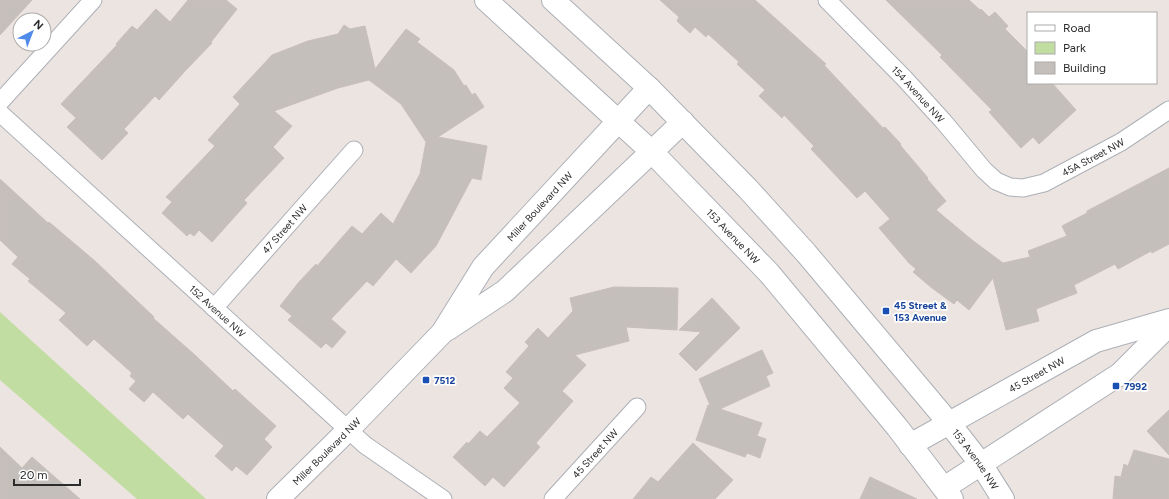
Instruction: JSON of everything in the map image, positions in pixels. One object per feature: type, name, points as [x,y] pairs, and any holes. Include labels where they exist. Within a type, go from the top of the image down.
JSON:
[{"type":"street","points":[[0,102],[93,0]]},
{"type":"street","name":"153 Avenue NW","points":[[486,0],[652,152],[769,273],[892,421],[948,494]]},
{"type":"street","name":"153 Avenue NW","points":[[553,0],[649,88],[748,189],[806,253],[981,464],[1003,499]]},
{"type":"street","name":"154 Avenue NW","points":[[827,0],[919,94],[984,170],[996,181],[1010,187]]},
{"type":"street","name":"Miller Boulevard NW","points":[[442,333],[483,267],[649,88]]},
{"type":"street","name":"45A Street NW","points":[[1010,187],[1023,188],[1044,182],[1121,142],[1169,110]]},
{"type":"street","name":"152 Avenue NW","points":[[0,113],[348,430],[374,452],[443,499]]},
{"type":"street","name":"Miller Boulevard NW","points":[[278,499],[348,430],[442,333],[505,291],[683,122]]},
{"type":"street","name":"47 Street NW","points":[[214,308],[354,150]]},
{"type":"street","name":"45 Street NW","points":[[910,445],[1096,341],[1169,320]]},
{"type":"street","points":[[948,494],[981,464],[1120,374],[1169,325]]},
{"type":"street","name":"45 Street NW","points":[[553,499],[636,407]]},
{"type":"green space","points":[[0,312],[206,499],[137,499],[0,380]]},
{"type":"building","points":[[0,0],[32,0],[21,12],[12,12],[12,22],[0,35]]},
{"type":"building","points":[[188,0],[226,0],[237,9],[211,42],[212,43],[159,100],[155,96],[124,129],[128,133],[102,160],[67,127],[76,118],[61,104],[117,45],[116,44],[132,26],[137,30],[156,9],[170,22]]},
{"type":"building","points":[[660,0],[755,0],[826,64],[824,65],[883,128],[885,127],[901,144],[900,145],[946,201],[936,210],[1003,263],[1030,257],[1028,251],[1067,236],[1062,226],[1087,213],[1087,211],[1169,168],[1169,244],[1152,253],[1151,251],[1118,269],[1115,264],[1074,285],[1077,293],[1036,309],[1039,321],[1006,330],[993,278],[969,310],[957,300],[954,304],[932,288],[913,272],[916,269],[879,228],[890,219],[865,191],[857,198],[811,149],[814,146],[784,115],[782,118],[759,96],[765,90],[737,64],[739,62],[708,34],[706,37],[695,27],[690,33],[677,21],[679,17]]},
{"type":"building","points":[[886,0],[969,0],[989,17],[995,12],[1008,26],[1005,29],[1027,51],[1027,84],[1053,84],[1076,110],[1039,144],[1033,137],[1021,148],[989,112],[992,110],[940,57],[942,55]]},
{"type":"building","points":[[344,25],[350,29],[365,26],[375,69],[406,29],[420,39],[417,42],[454,70],[464,86],[466,85],[472,95],[475,93],[484,107],[438,137],[487,146],[481,180],[472,178],[436,246],[411,273],[396,259],[373,286],[367,281],[331,319],[346,332],[332,348],[326,343],[321,348],[288,320],[292,316],[280,306],[299,282],[316,264],[317,266],[352,226],[362,234],[381,213],[393,224],[420,174],[426,142],[401,104],[369,80],[338,88],[274,111],[292,126],[273,147],[284,158],[244,200],[247,203],[212,242],[199,230],[194,236],[190,233],[187,236],[162,213],[172,202],[166,197],[215,146],[208,140],[240,104],[233,97],[272,55],[308,41],[338,34]]},
{"type":"building","points":[[0,179],[48,223],[49,222],[95,261],[154,317],[153,318],[233,391],[235,389],[276,426],[264,439],[272,447],[247,475],[236,466],[232,471],[215,456],[224,446],[188,414],[183,419],[153,392],[144,402],[129,389],[136,381],[130,376],[132,373],[94,339],[87,346],[59,320],[66,313],[28,281],[30,279],[12,264],[18,257],[0,240]]},
{"type":"building","points":[[614,287],[678,288],[677,330],[626,327],[629,341],[575,355],[586,365],[562,391],[573,401],[536,443],[540,447],[504,487],[493,477],[485,486],[453,457],[480,431],[487,437],[520,403],[504,388],[513,378],[506,372],[529,346],[525,342],[538,328],[548,338],[573,311],[570,298]]},
{"type":"building","points":[[712,298],[740,328],[696,371],[679,354],[701,332],[679,330]]},
{"type":"building","points":[[762,350],[773,373],[766,376],[770,386],[720,409],[762,423],[757,436],[766,439],[760,458],[747,453],[745,457],[696,440],[708,405],[710,405],[699,379]]},
{"type":"building","points":[[1169,410],[1169,455],[1147,431]]},
{"type":"building","points":[[693,443],[733,480],[715,499],[633,499],[651,477],[658,482]]},
{"type":"building","points":[[0,447],[22,468],[32,457],[80,499],[0,499]]},
{"type":"building","points":[[1134,450],[1169,459],[1169,499],[1113,499],[1115,476],[1121,477],[1124,464],[1128,466]]},
{"type":"building","points":[[870,477],[917,499],[860,499]]},
{"type":"place","name":"45 Street & 153 Avenue","points":[[886,311]]},
{"type":"place","name":"7512","points":[[426,380]]},
{"type":"place","name":"7992","points":[[1116,386]]}]
